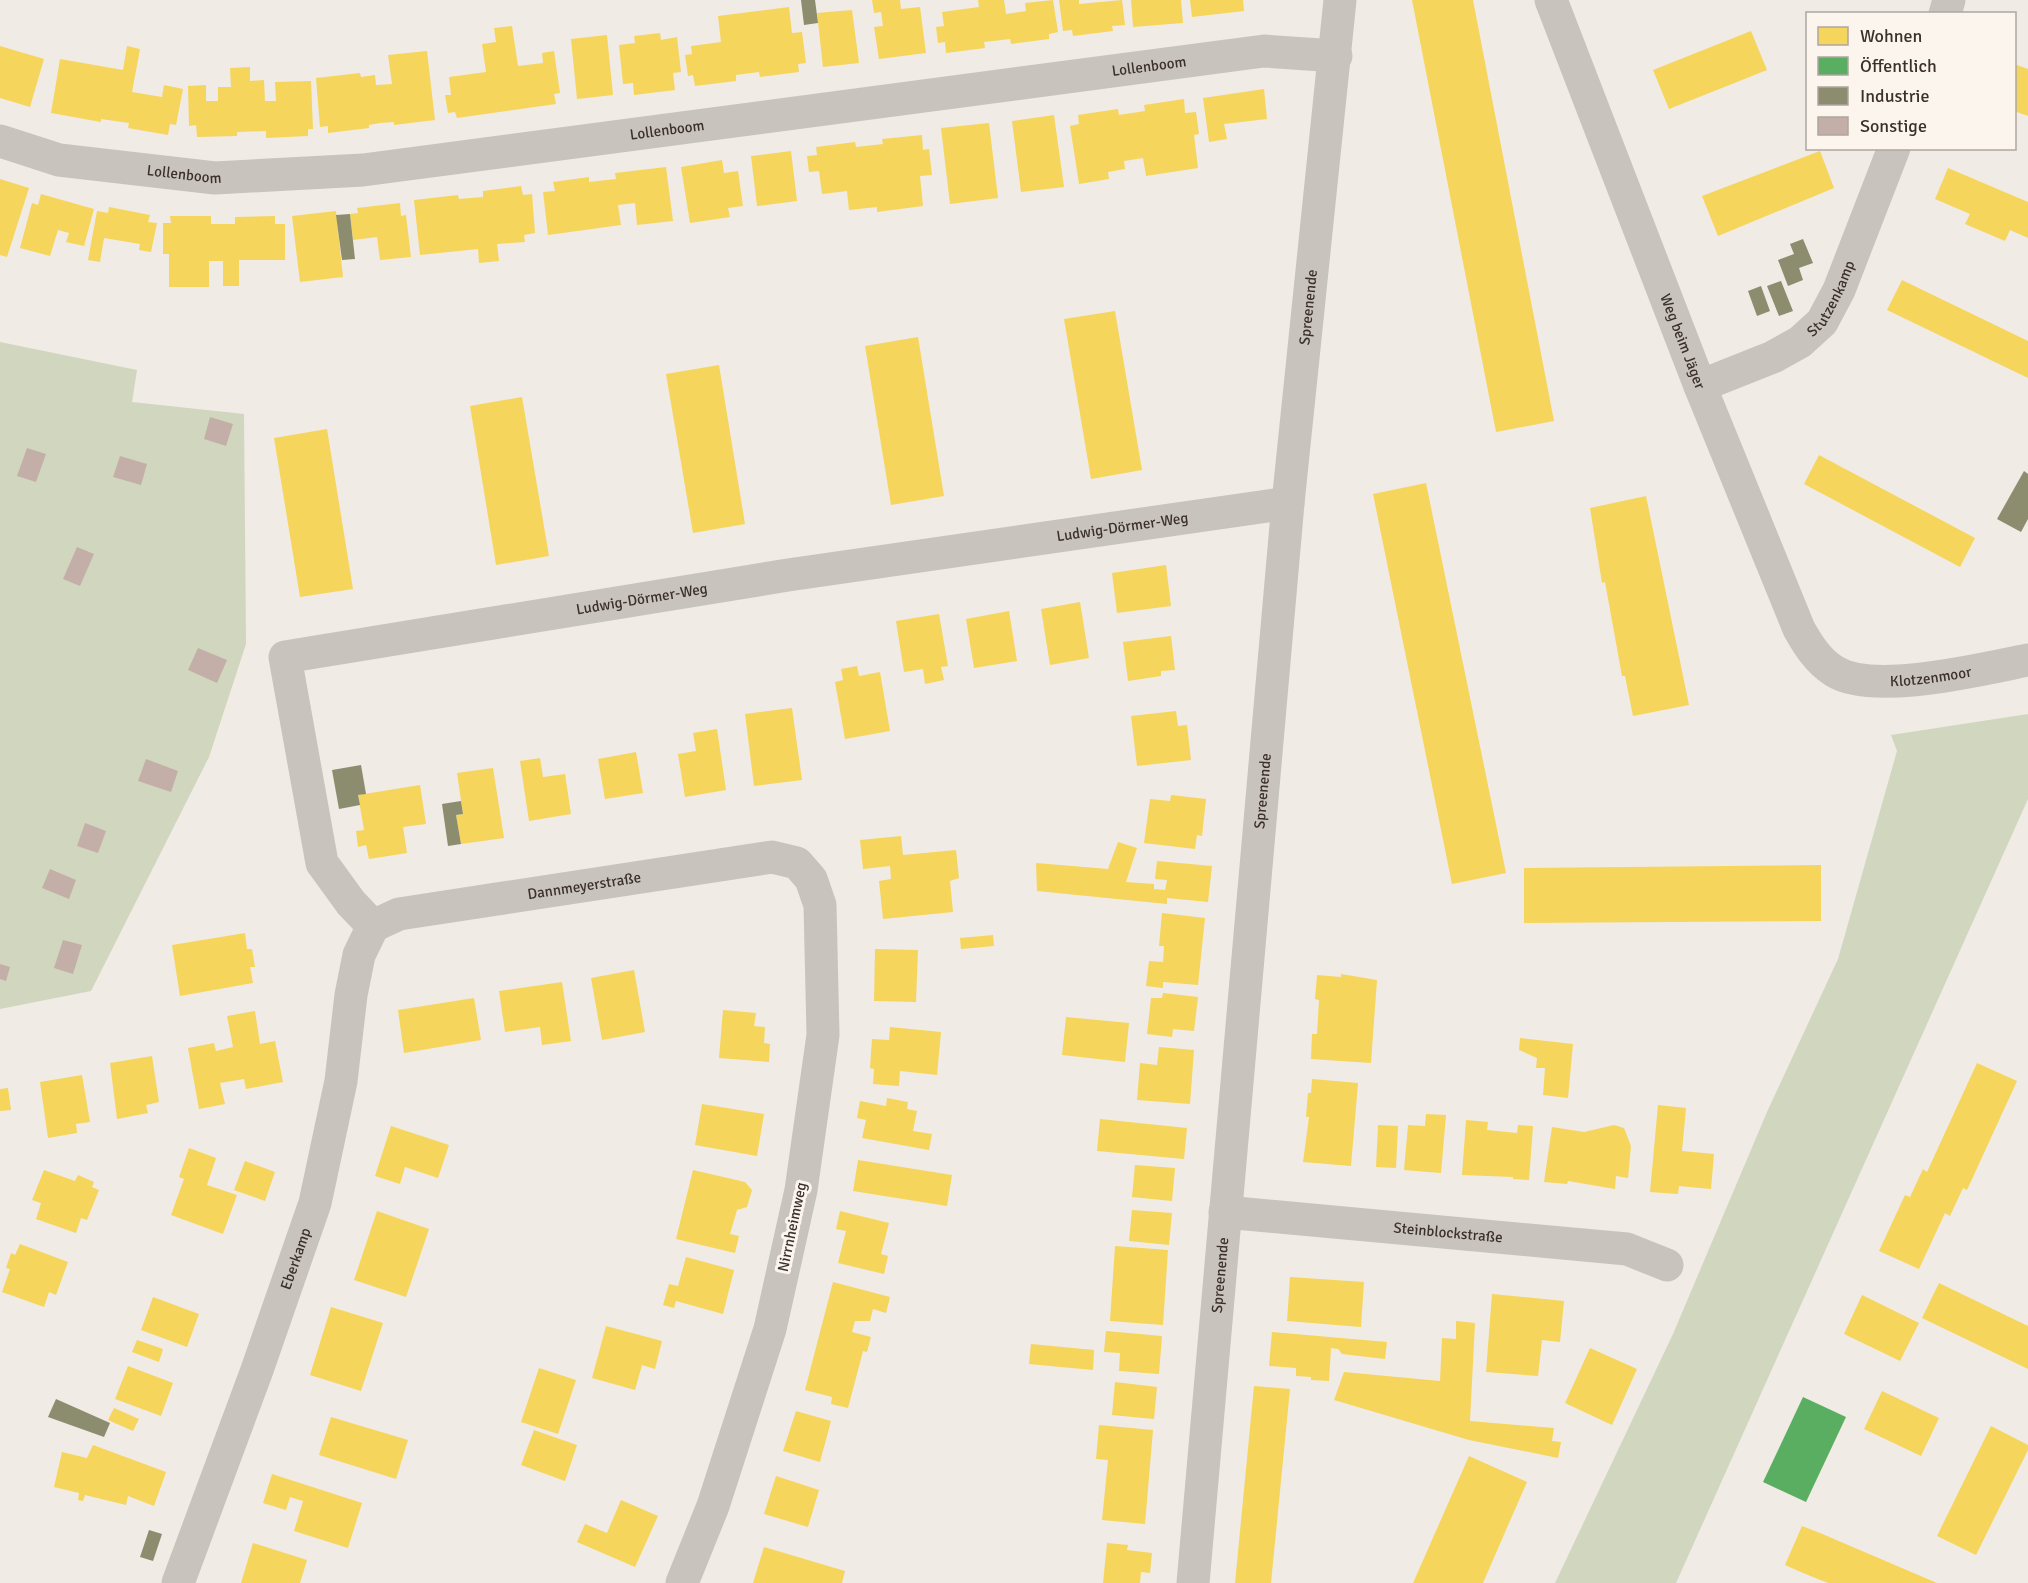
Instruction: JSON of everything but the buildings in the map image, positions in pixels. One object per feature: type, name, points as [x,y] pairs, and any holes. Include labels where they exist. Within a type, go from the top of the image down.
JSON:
[{"type":"street","name":"Spreenende","points":[[1193,1583],[1288,503],[1340,0]]},
{"type":"street","name":"Weg beim Jäger","points":[[1551,0],[1700,386],[1799,629],[1810,648],[1834,671]]},
{"type":"street","name":"Lollenboom","points":[[0,141],[59,160],[215,178],[363,170],[1264,51],[1336,56]]},
{"type":"street","name":"Stutzenkamp","points":[[1700,386],[1773,357],[1800,342],[1822,322],[1839,290],[1893,150]]},
{"type":"street","name":"Ludwig-Dörmer-Weg","points":[[373,926],[351,903],[322,863],[285,657],[788,575],[1288,503]]},
{"type":"street","name":"Klotzenmoor","points":[[1834,671],[1865,682],[1881,682],[2028,660]]},
{"type":"street","name":"Dannmeyerstraße","points":[[373,926],[399,914],[772,857],[797,863]]},
{"type":"street","name":"Nirrnheimweg","points":[[682,1583],[713,1506],[770,1329],[801,1190],[824,1035],[820,905],[811,879],[797,863]]},
{"type":"street","name":"Eberkamp","points":[[178,1583],[257,1370],[315,1203],[341,1082],[351,995],[359,955],[373,926]]},
{"type":"street","name":"Steinblockstraße","points":[[1225,1212],[1626,1249],[1667,1265]]},
{"type":"green space","points":[[0,342],[137,370],[132,402],[244,414],[246,644],[209,757],[91,991],[0,1009]]},
{"type":"green space","points":[[2028,714],[2028,799],[1676,1583],[1555,1583],[1673,1334],[1767,1112],[1838,959],[1897,751],[1891,735]]}]
